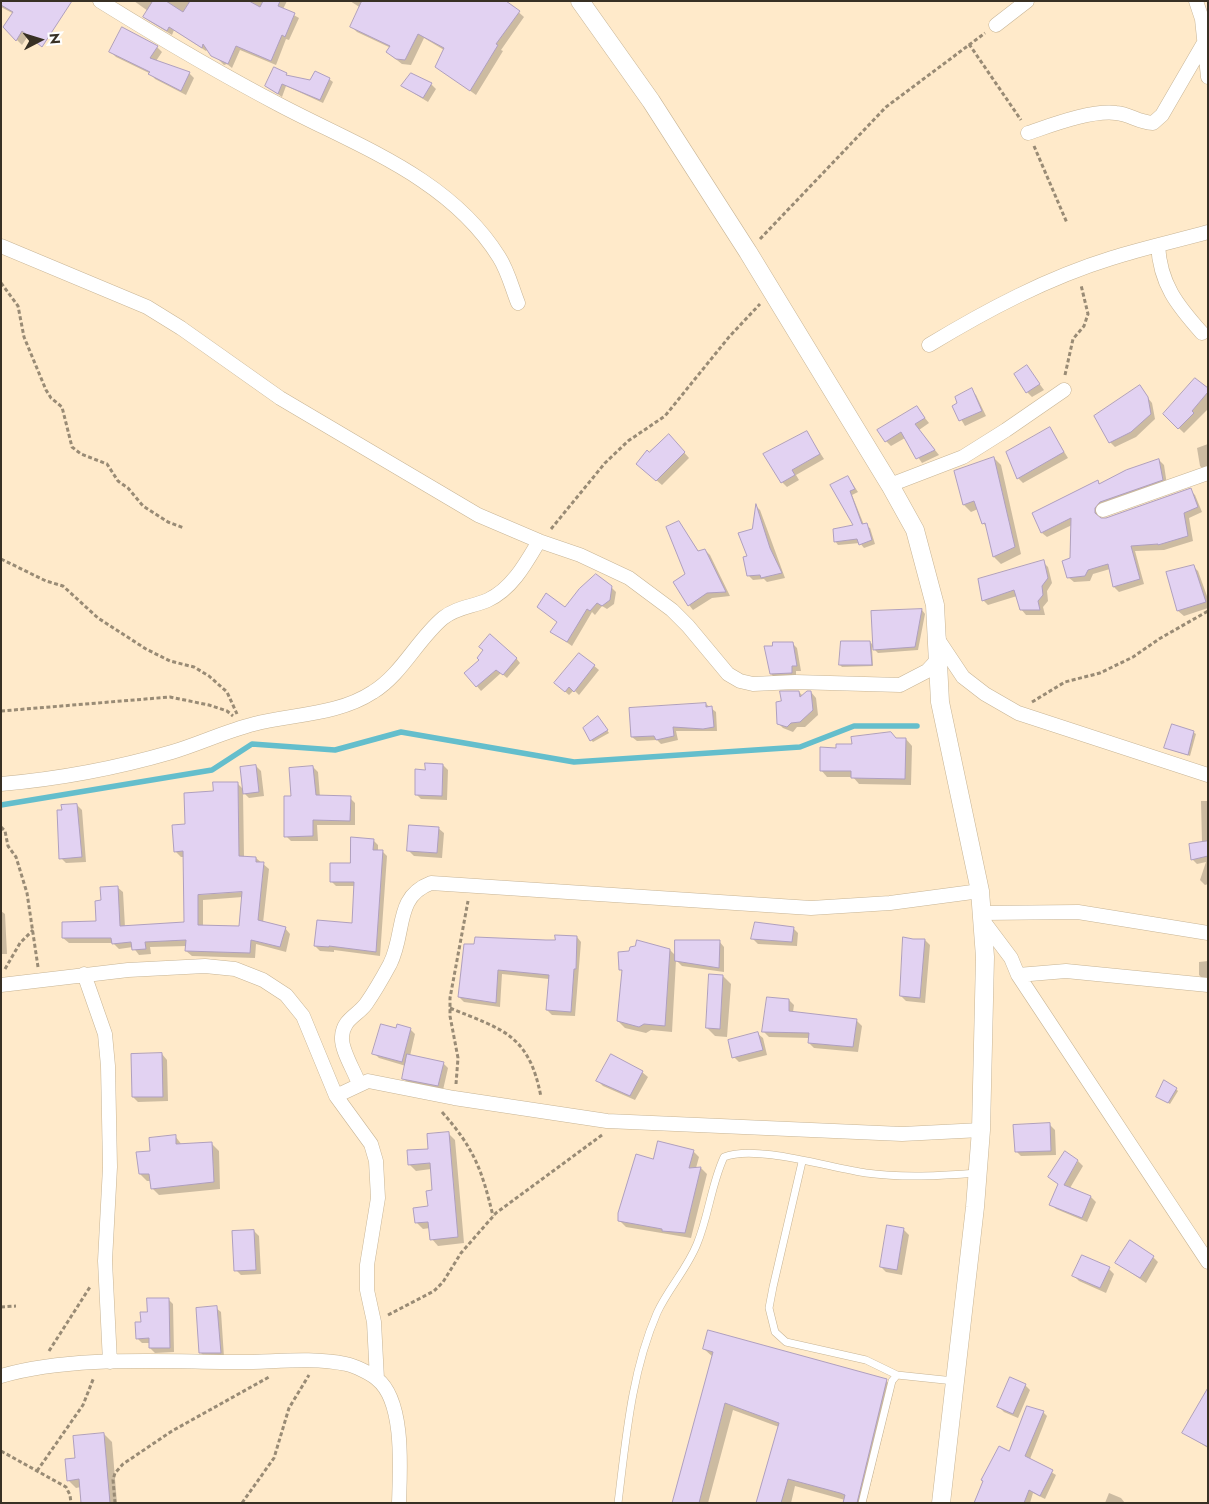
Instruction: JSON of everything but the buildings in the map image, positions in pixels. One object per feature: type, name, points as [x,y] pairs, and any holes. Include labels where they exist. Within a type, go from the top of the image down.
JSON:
[{"type":"street","points":[[100,1],[278,104],[354,142],[422,179],[440,192],[482,234],[500,259],[518,303]]},
{"type":"street","points":[[580,1],[651,101],[748,252],[890,485],[915,530],[935,605],[939,641],[963,677],[985,694],[1018,713],[1208,774]]},
{"type":"street","points":[[996,25],[1027,1]]},
{"type":"street","points":[[1196,1],[1206,39],[1208,77]]},
{"type":"street","points":[[1028,133],[1098,114],[1116,112],[1140,122],[1153,122],[1162,115],[1206,39]]},
{"type":"street","points":[[929,344],[982,313],[1077,270],[1208,232]]},
{"type":"street","points":[[1158,245],[1161,275],[1183,312],[1202,333]]},
{"type":"street","points":[[3,248],[147,307],[181,328],[252,380],[352,443],[478,515],[541,542],[610,568],[647,590],[688,626],[728,674],[740,681],[753,684],[795,682],[894,685],[915,679],[927,671],[938,659]]},
{"type":"street","points":[[890,485],[963,456],[1006,430],[1064,390]]},
{"type":"street","points":[[1103,510],[1208,472]]},
{"type":"street","points":[[1,784],[52,778],[145,760],[244,727],[328,711],[373,692],[391,676],[443,618],[464,606],[488,600],[501,592],[513,580],[541,542]]},
{"type":"street","points":[[935,605],[944,722],[980,891],[983,918],[985,995],[978,1173],[941,1503]]},
{"type":"street","points":[[359,1084],[342,1038],[345,1024],[365,1006],[389,966],[399,943],[405,908],[410,895],[418,888],[431,883],[811,908],[890,903],[980,891]]},
{"type":"street","points":[[983,918],[1078,912],[1208,934]]},
{"type":"street","points":[[983,918],[1011,958],[1018,975],[1208,1262]]},
{"type":"street","points":[[1,985],[84,974],[205,966],[235,969],[263,980],[286,995],[304,1016],[336,1096],[370,1144],[376,1161],[378,1198],[366,1265],[367,1290],[374,1322],[377,1379]]},
{"type":"street","points":[[1018,975],[1066,971],[1208,985]]},
{"type":"street","points":[[84,974],[105,1034],[108,1066],[110,1167],[106,1263],[105,1363]]},
{"type":"street","points":[[336,1096],[359,1084],[378,1082],[426,1093],[543,1113],[621,1122],[902,1134],[981,1130]]},
{"type":"street","points":[[1,1376],[37,1369],[105,1363],[321,1361],[348,1364],[377,1379],[390,1398],[397,1425],[400,1469],[399,1503]]},
{"type":"lane","points":[[618,1503],[631,1403],[646,1341],[658,1312],[697,1245],[709,1208],[715,1176],[724,1157],[733,1153],[750,1153],[888,1176],[938,1177],[978,1173]]},
{"type":"lane","points":[[802,1162],[770,1301],[774,1332],[786,1342],[866,1360],[897,1375],[954,1381]]},
{"type":"lane","points":[[862,1503],[892,1381],[897,1375]]},
{"type":"path","points":[[748,252],[886,107],[996,25]]},
{"type":"path","points":[[1064,390],[1068,353],[1073,339],[1084,326],[1088,314],[1077,270]]},
{"type":"path","points":[[1,283],[3,289],[18,306],[24,337],[46,390],[51,398],[62,407],[72,446],[81,454],[107,464],[118,481],[128,488],[143,506],[168,522],[184,528]]},
{"type":"path","points":[[541,542],[605,463],[628,441],[664,416],[729,337],[772,292]]},
{"type":"path","points":[[1,559],[46,581],[63,586],[98,618],[146,649],[170,661],[194,667],[208,676],[227,692],[244,727]]},
{"type":"path","points":[[1018,713],[1038,697],[1065,682],[1100,673],[1133,658],[1159,639],[1208,611]]},
{"type":"path","points":[[1,711],[170,697],[185,698],[228,711],[244,727]]},
{"type":"path","points":[[1,827],[5,831],[8,846],[16,857],[24,883],[40,980]]},
{"type":"path","points":[[454,1098],[458,1058],[450,1008],[459,942],[472,886]]},
{"type":"path","points":[[1,974],[20,944],[33,930]]},
{"type":"path","points":[[450,1008],[500,1030],[513,1037],[522,1046],[537,1079],[543,1113]]},
{"type":"path","points":[[426,1093],[461,1133],[473,1152],[486,1186],[493,1216]]},
{"type":"path","points":[[374,1322],[434,1291],[443,1282],[461,1253],[493,1216],[516,1197],[621,1122]]},
{"type":"path","points":[[37,1369],[106,1263]]},
{"type":"path","points":[[1,1307],[16,1306]]},
{"type":"path","points":[[115,1503],[113,1480],[115,1473],[123,1464],[172,1431],[295,1361]]},
{"type":"path","points":[[242,1503],[274,1458],[293,1401],[321,1361]]},
{"type":"path","points":[[37,1471],[83,1405],[105,1363]]},
{"type":"path","points":[[1,1451],[66,1487],[71,1503]]},
{"type":"waterway","points":[[1,805],[212,770],[252,744],[335,750],[401,732],[574,762],[800,747],[854,726],[917,726]]}]
